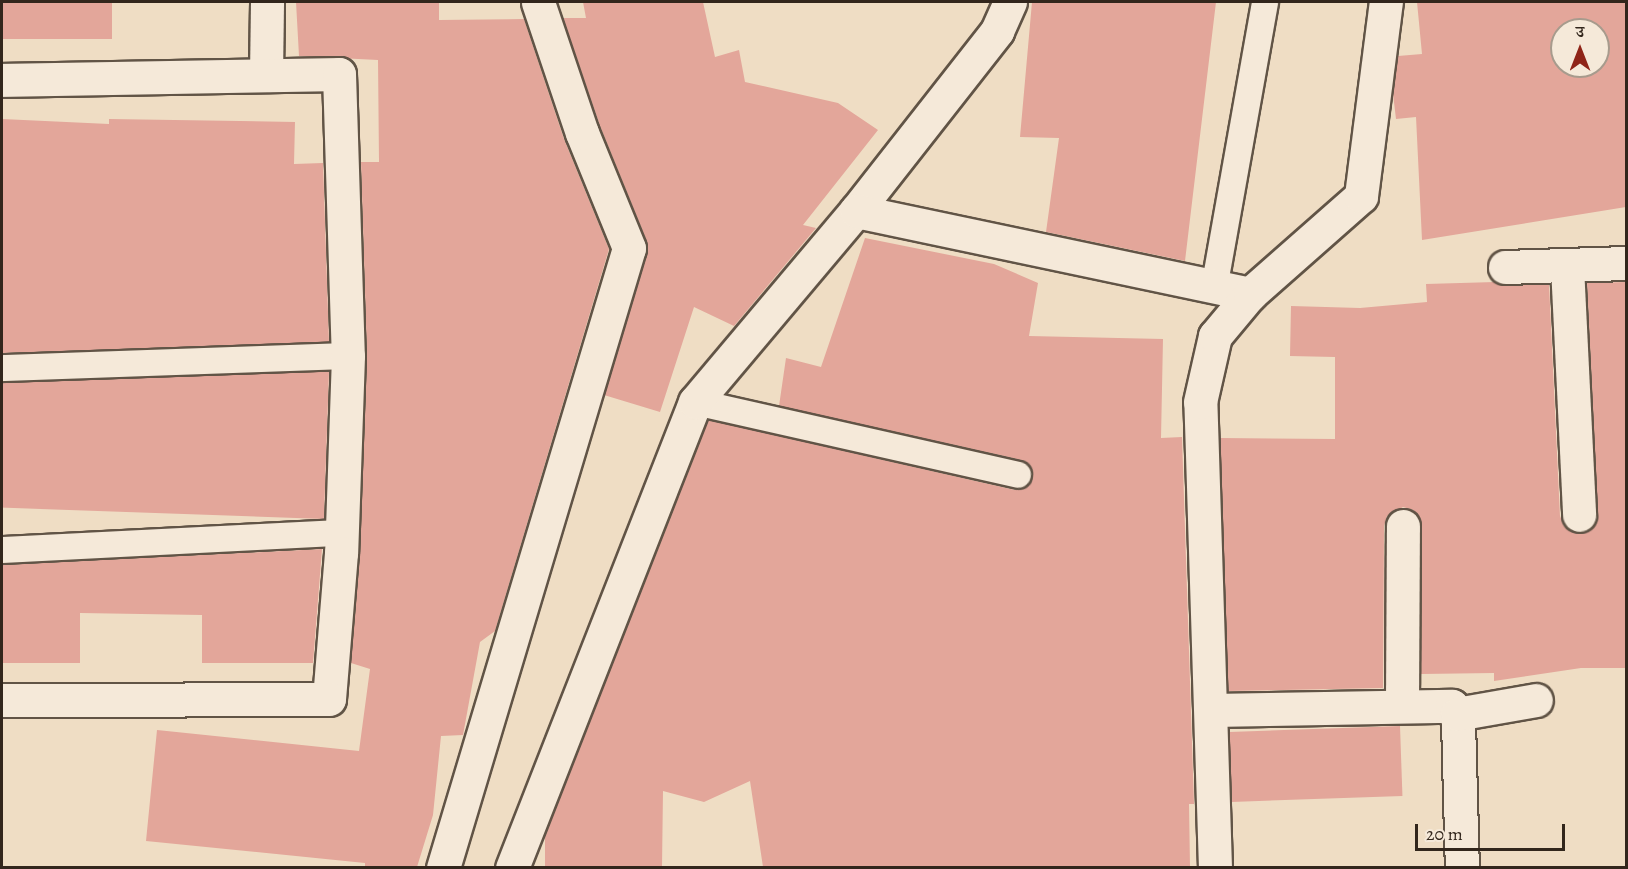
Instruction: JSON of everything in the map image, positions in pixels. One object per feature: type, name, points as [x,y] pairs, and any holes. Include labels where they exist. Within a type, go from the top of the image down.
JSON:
[{"type":"street","points":[[266,75],[267,2]]},
{"type":"street","points":[[443,867],[629,249],[582,133],[538,2]]},
{"type":"street","points":[[512,867],[695,402],[856,211],[998,31],[1010,2]]},
{"type":"street","points":[[1215,867],[1212,710],[1200,402],[1215,336],[1250,294],[1361,195],[1386,2]]},
{"type":"street","points":[[2,80],[339,74],[348,356],[342,533],[329,699],[2,700]]},
{"type":"street","points":[[856,211],[1214,289],[1250,294]]},
{"type":"street","points":[[1506,267],[1626,263]]},
{"type":"street","points":[[1567,266],[1579,515]]},
{"type":"street","points":[[1402,705],[1403,526]]},
{"type":"street","points":[[1457,714],[1536,700]]},
{"type":"street","points":[[1212,710],[1447,705],[1457,714],[1462,867]]},
{"type":"lane","points":[[1214,289],[1265,2]]},
{"type":"lane","points":[[2,369],[348,356]]},
{"type":"lane","points":[[695,402],[1018,475]]},
{"type":"lane","points":[[2,550],[342,533]]},
{"type":"building","points":[[2,2],[112,2],[112,39],[2,39]]},
{"type":"building","points":[[296,2],[439,2],[439,20],[524,19],[564,139],[609,249],[495,631],[480,642],[463,735],[441,736],[433,815],[417,867],[365,867],[365,863],[146,841],[157,730],[359,751],[370,669],[351,663],[360,554],[367,357],[361,162],[379,162],[378,60],[299,56]]},
{"type":"building","points":[[583,2],[703,2],[715,57],[739,50],[745,82],[838,103],[878,130],[803,225],[816,228],[734,326],[694,307],[660,412],[604,395],[647,253],[647,242],[600,126],[563,18],[586,18]]},
{"type":"building","points":[[1032,2],[1216,2],[1185,261],[1046,232],[1059,138],[1020,137]]},
{"type":"building","points":[[1417,2],[1626,2],[1626,207],[1422,240],[1416,117],[1396,119],[1393,94],[1398,56],[1422,54]]},
{"type":"building","points":[[2,119],[109,124],[109,119],[295,122],[294,164],[323,163],[329,342],[2,353]]},
{"type":"building","points":[[865,238],[994,264],[1038,283],[1029,336],[1163,339],[1161,438],[1182,437],[1194,804],[1189,804],[1190,867],[763,867],[750,781],[704,802],[663,791],[662,867],[545,867],[545,835],[708,420],[1015,490],[1023,489],[1032,479],[1032,470],[1021,460],[779,406],[786,358],[821,367]]},
{"type":"building","points":[[1495,282],[1549,284],[1560,516],[1564,526],[1579,534],[1590,530],[1598,514],[1587,283],[1626,282],[1626,668],[1581,668],[1494,681],[1494,673],[1421,674],[1422,526],[1413,510],[1403,507],[1387,516],[1384,526],[1383,688],[1228,691],[1220,438],[1335,439],[1335,357],[1290,356],[1291,306],[1360,308],[1427,302],[1426,284]]},
{"type":"building","points":[[2,361],[329,372],[324,519],[2,508]]},
{"type":"building","points":[[322,549],[313,663],[202,663],[202,615],[80,613],[80,663],[2,663],[2,565]]},
{"type":"building","points":[[1400,726],[1402,796],[1232,802],[1229,732]]}]
